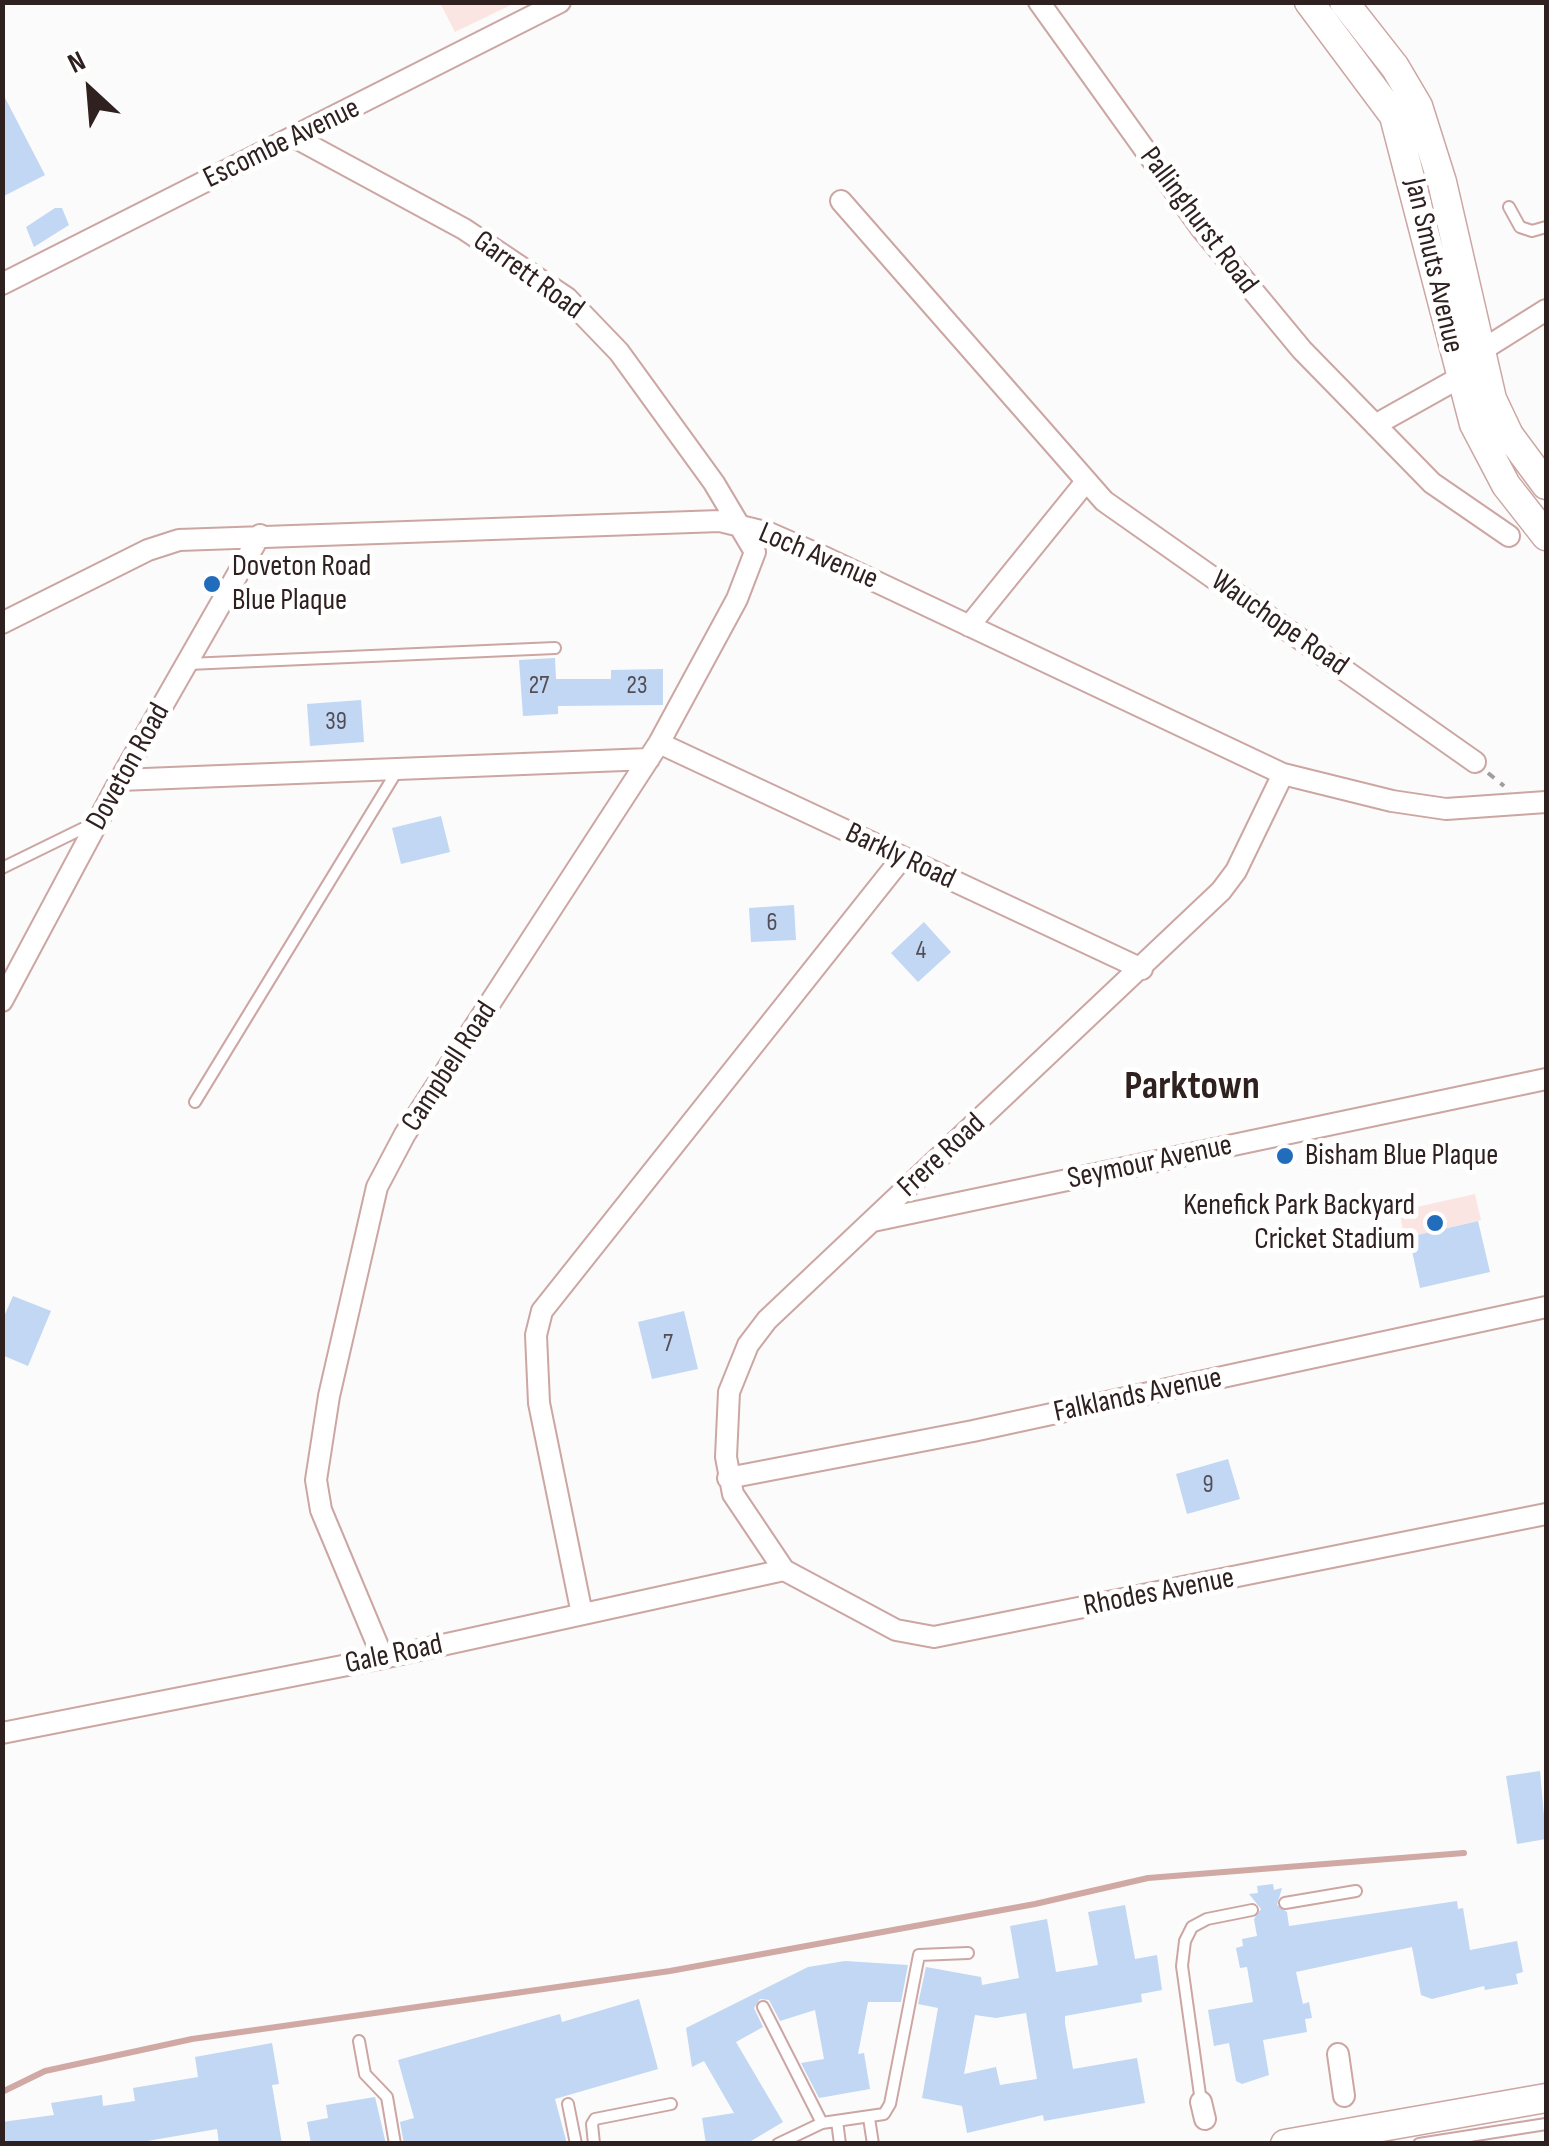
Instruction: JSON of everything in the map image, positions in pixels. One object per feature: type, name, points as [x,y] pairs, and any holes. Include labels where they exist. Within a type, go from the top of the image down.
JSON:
[{"type":"main road","name":"Jan Smuts Avenue","points":[[1310,2],[1370,78],[1402,136],[1459,378],[1474,424],[1506,485],[1546,536]]},
{"type":"main road","name":"Jan Smuts Avenue","points":[[1344,2],[1404,80],[1427,127],[1492,399],[1509,435],[1546,485]]},
{"type":"main road","points":[[1285,2144],[1546,2098]]},
{"type":"street","name":"Escombe Avenue","points":[[2,284],[560,2]]},
{"type":"street","name":"Pallinghurst Road","points":[[1039,2],[1132,135],[1263,306],[1432,482],[1509,536]]},
{"type":"street","name":"Garrett Road","points":[[296,138],[464,229],[567,298],[619,352],[740,524]]},
{"type":"street","name":"Wauchope Road","points":[[840,200],[1084,484],[1475,762]]},
{"type":"street","points":[[1480,352],[1546,310]]},
{"type":"street","points":[[1375,425],[1459,378]]},
{"type":"street","points":[[969,626],[1084,484]]},
{"type":"street","name":"Loch Avenue","points":[[2,623],[163,544],[260,536],[660,522],[740,524],[826,558],[1284,774],[1416,806],[1472,809],[1546,802]]},
{"type":"street","name":"Campbell Road","points":[[383,1658],[321,1510],[316,1480],[369,1213],[387,1164],[405,1134],[654,751],[754,560],[755,552],[740,524]]},
{"type":"street","name":"Doveton Road","points":[[2,1001],[120,780],[260,536]]},
{"type":"street","name":"Barkly Road","points":[[120,780],[654,751],[902,858],[1142,969]]},
{"type":"street","name":"Frere Road","points":[[784,1570],[743,1514],[728,1478],[729,1392],[748,1345],[767,1320],[1142,969],[1236,872],[1284,774]]},
{"type":"street","points":[[582,1614],[538,1403],[536,1335],[542,1310],[902,858]]},
{"type":"street","name":"Seymour Avenue","points":[[871,1222],[1546,1080]]},
{"type":"street","name":"Falklands Avenue","points":[[728,1478],[992,1427],[1546,1307]]},
{"type":"street","name":"Rhodes Avenue","points":[[784,1570],[896,1630],[934,1637],[1546,1514]]},
{"type":"street","name":"Gale Road","points":[[2,1732],[383,1658],[784,1570]]},
{"type":"street","points":[[1338,2054],[1344,2096]]},
{"type":"lane","points":[[1509,207],[1520,226],[1532,231],[1546,226]]},
{"type":"lane","points":[[187,664],[556,648]]},
{"type":"lane","points":[[195,1102],[400,766]]},
{"type":"lane","points":[[2,868],[99,820]]},
{"type":"lane","points":[[1285,1903],[1356,1891]]},
{"type":"lane","points":[[1203,2110],[1182,1966],[1185,1940],[1192,1927],[1206,1918],[1252,1910]]},
{"type":"lane","points":[[778,2144],[822,2123],[884,2114],[890,2104],[918,1955],[968,1953]]},
{"type":"lane","points":[[763,2008],[822,2123]]},
{"type":"lane","points":[[359,2041],[365,2074],[386,2097],[395,2144]]},
{"type":"lane","points":[[568,2104],[576,2144]]},
{"type":"lane","points":[[594,2144],[592,2124],[596,2118],[671,2104]]},
{"type":"lane","points":[[868,2118],[873,2144]]},
{"type":"lane","points":[[837,2121],[840,2144]]},
{"type":"lane","points":[[1419,2144],[1546,2124]]},
{"type":"shaded area","points":[[440,3],[515,3],[455,32]]},
{"type":"shaded area","name":"Kenefick Park Backyard Cricket Stadium","points":[[1475,1194],[1481,1220],[1405,1238],[1399,1211]]},
{"type":"building","points":[[2,92],[45,175],[2,197]]},
{"type":"building","points":[[55,208],[62,208],[69,225],[34,247],[26,227]]},
{"type":"building","points":[[555,658],[556,679],[611,679],[611,670],[663,669],[663,705],[558,706],[558,714],[523,716],[519,660]]},
{"type":"building","points":[[361,700],[364,742],[310,746],[307,704]]},
{"type":"building","points":[[441,816],[450,852],[401,864],[392,828]]},
{"type":"building","points":[[794,905],[796,940],[751,942],[749,908]]},
{"type":"building","points":[[924,922],[951,952],[918,982],[891,953]]},
{"type":"building","points":[[1478,1221],[1490,1272],[1420,1288],[1409,1237]]},
{"type":"building","points":[[13,1296],[51,1311],[28,1366],[2,1355],[2,1321]]},
{"type":"building","points":[[684,1311],[698,1369],[652,1379],[638,1322]]},
{"type":"building","points":[[1228,1459],[1240,1499],[1187,1514],[1176,1474]]},
{"type":"building","points":[[1540,1771],[1546,1839],[1517,1844],[1506,1776]]},
{"type":"building","points":[[1273,1884],[1274,1890],[1282,1888],[1277,1905],[1287,1912],[1289,1926],[1457,1901],[1458,1909],[1463,1908],[1470,1950],[1517,1941],[1523,1972],[1516,1974],[1518,1984],[1485,1990],[1484,1986],[1432,1999],[1421,1995],[1412,1947],[1296,1972],[1303,2004],[1309,2002],[1312,2018],[1305,2019],[1307,2032],[1263,2040],[1269,2075],[1242,2084],[1236,2081],[1229,2043],[1214,2046],[1208,2010],[1253,2002],[1247,1967],[1240,1968],[1236,1948],[1243,1946],[1242,1939],[1257,1936],[1254,1919],[1261,1909],[1249,1894],[1258,1893],[1257,1886]]},
{"type":"building","points":[[1125,1905],[1135,1959],[1157,1955],[1162,1990],[1141,1994],[1142,2002],[1065,2016],[1073,2069],[1137,2058],[1145,2103],[1044,2121],[1043,2115],[967,2133],[962,2106],[922,2098],[938,2008],[918,2004],[926,1967],[981,1977],[982,1985],[1019,1978],[1010,1926],[1047,1919],[1056,1972],[1098,1965],[1088,1912]],"holes":[[[1026,2013],[1037,2079],[1000,2085],[996,2067],[964,2074],[975,2015],[996,2018]]]},
{"type":"building","points":[[845,1961],[908,1965],[901,2002],[868,2002],[858,2054],[864,2053],[870,2089],[819,2098],[801,2063],[824,2059],[815,2010],[780,2021],[769,2000],[760,1999],[754,2008],[763,2027],[736,2042],[783,2122],[746,2144],[706,2144],[702,2118],[734,2113],[704,2061],[692,2067],[686,2028],[808,1967]]},
{"type":"building","points":[[639,1999],[658,2069],[555,2099],[567,2144],[404,2144],[400,2122],[414,2118],[398,2060],[560,2014],[562,2022]]},
{"type":"building","points":[[272,2043],[279,2084],[272,2085],[282,2144],[219,2144],[217,2129],[130,2144],[2,2144],[2,2122],[54,2115],[51,2103],[102,2095],[103,2106],[135,2101],[133,2088],[198,2077],[195,2057]]},
{"type":"building","points":[[375,2097],[386,2144],[311,2144],[307,2122],[328,2118],[326,2105]]},
{"type":"waterway","points":[[2,2092],[45,2071],[192,2039],[670,1971],[1035,1904],[1148,1878],[1464,1853]]},
{"type":"place","name":"Doveton Road Blue Plaque","points":[[212,584]]},
{"type":"place","name":"Bisham Blue Plaque","points":[[1285,1156]]},
{"type":"place","name":"Kenefick Park Backyard Cricket Stadium","points":[[1435,1223]]},
{"type":"district","name":"Parktown","points":[[1192,1088]]}]
